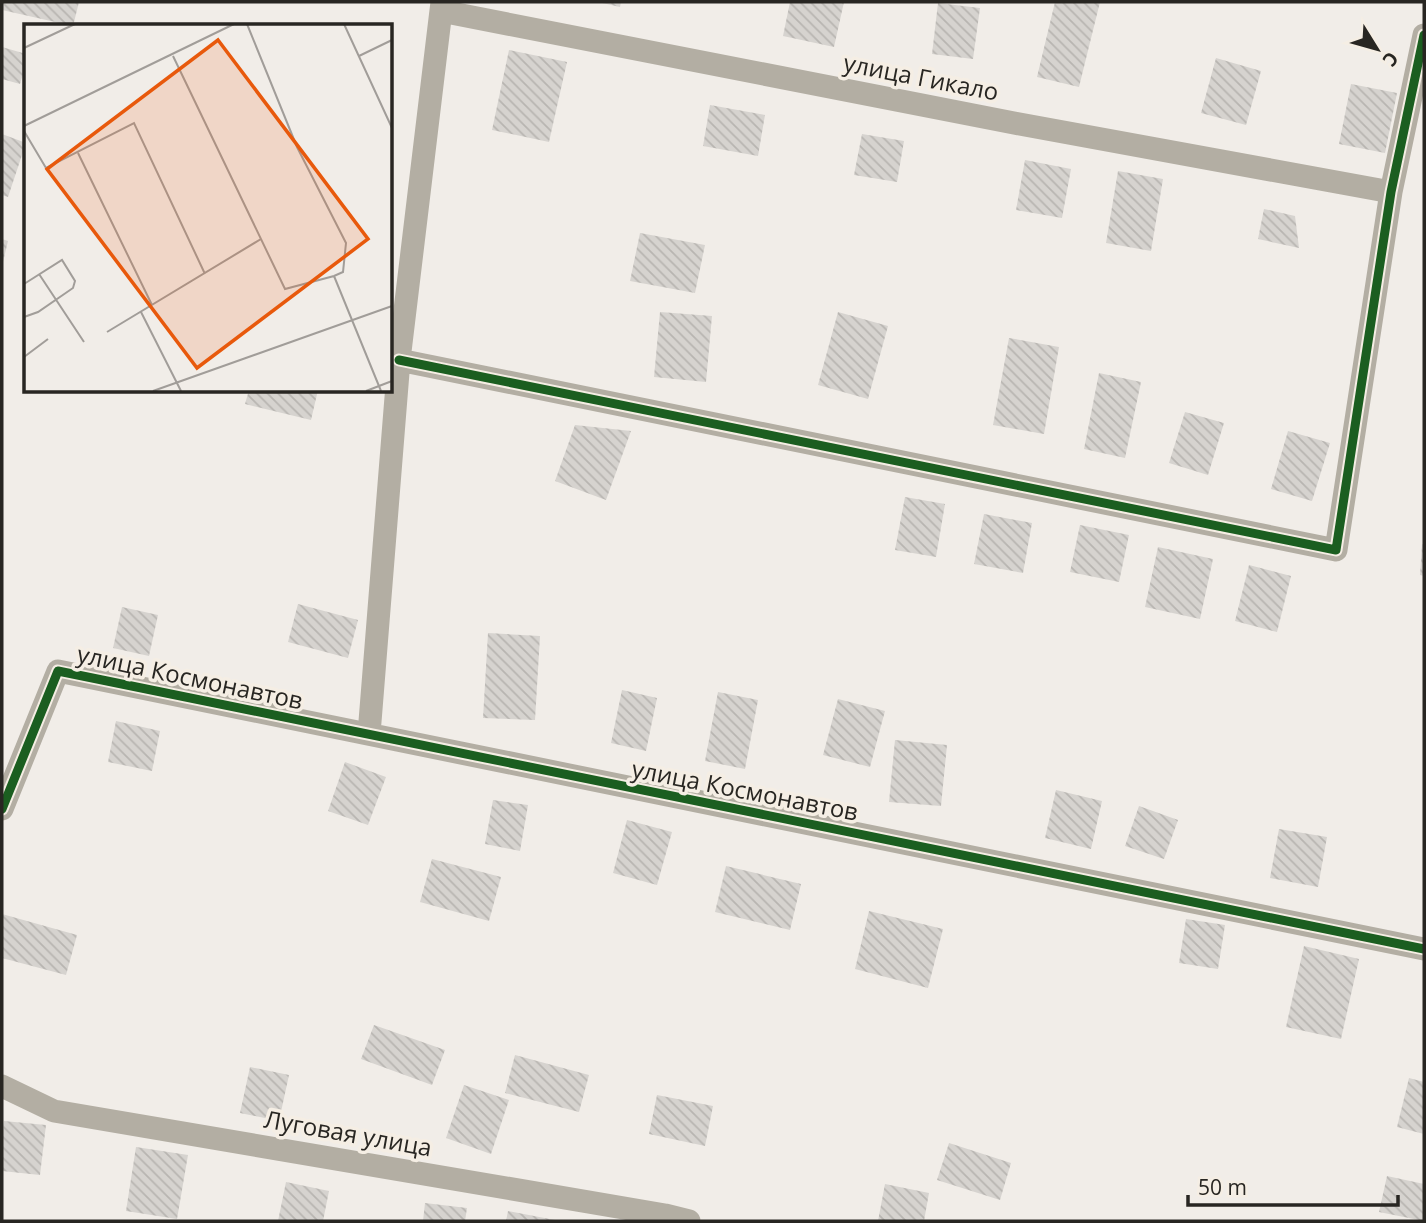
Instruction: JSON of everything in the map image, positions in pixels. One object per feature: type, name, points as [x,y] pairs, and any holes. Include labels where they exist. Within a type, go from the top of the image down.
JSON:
[{"type":"street","name":"улица Гикало","points":[[442,6],[1014,124],[1391,192]]},
{"type":"street","points":[[369,734],[399,360],[442,6]]},
{"type":"street","points":[[399,360],[1336,550],[1391,192],[1424,35]]},
{"type":"street","name":"улица Космонавтов","points":[[2,809],[58,671],[1424,949]]},
{"type":"street","name":"Луговая улица","points":[[2,1087],[54,1111],[689,1221]]},
{"type":"building","points":[[2,2],[79,2],[74,24],[2,10]]},
{"type":"building","points":[[598,2],[621,2],[620,7]]},
{"type":"building","points":[[790,2],[844,2],[834,47],[783,36]]},
{"type":"building","points":[[1055,2],[1100,2],[1079,87],[1037,77]]},
{"type":"building","points":[[938,3],[980,8],[973,59],[932,54]]},
{"type":"building","points":[[2,47],[24,53],[24,71],[20,84],[2,79]]},
{"type":"building","points":[[509,50],[567,62],[549,142],[492,130]]},
{"type":"building","points":[[1216,58],[1261,71],[1246,125],[1201,113]]},
{"type":"building","points":[[1351,84],[1397,93],[1385,153],[1339,144]]},
{"type":"building","points":[[710,105],[765,115],[758,156],[703,146]]},
{"type":"building","points":[[2,134],[24,142],[24,149],[8,197],[2,195]]},
{"type":"building","points":[[862,134],[904,141],[897,182],[854,175]]},
{"type":"building","points":[[1025,160],[1071,169],[1062,218],[1016,210]]},
{"type":"building","points":[[1118,171],[1163,179],[1151,251],[1106,243]]},
{"type":"building","points":[[1264,209],[1295,216],[1299,248],[1258,239]]},
{"type":"building","points":[[640,233],[705,245],[695,293],[630,281]]},
{"type":"building","points":[[2,239],[8,241],[3,262],[2,261]]},
{"type":"building","points":[[660,312],[712,316],[706,382],[654,377]]},
{"type":"building","points":[[838,312],[888,326],[868,399],[818,385]]},
{"type":"building","points":[[1009,338],[1059,347],[1044,434],[993,425]]},
{"type":"building","points":[[1099,373],[1141,382],[1125,458],[1084,449]]},
{"type":"building","points":[[248,392],[318,392],[311,420],[245,404]]},
{"type":"building","points":[[1185,412],[1224,423],[1208,475],[1169,463]]},
{"type":"building","points":[[575,425],[631,431],[606,500],[555,481]]},
{"type":"building","points":[[1288,431],[1330,443],[1312,501],[1271,489]]},
{"type":"building","points":[[905,497],[945,504],[936,557],[895,550]]},
{"type":"building","points":[[984,514],[1032,523],[1023,573],[974,564]]},
{"type":"building","points":[[1080,525],[1129,535],[1119,582],[1070,572]]},
{"type":"building","points":[[1422,544],[1424,545],[1424,576],[1420,575]]},
{"type":"building","points":[[1158,547],[1213,559],[1200,619],[1145,607]]},
{"type":"building","points":[[1249,565],[1291,576],[1277,632],[1235,621]]},
{"type":"building","points":[[298,604],[358,620],[348,658],[288,642]]},
{"type":"building","points":[[122,607],[158,615],[149,656],[113,648]]},
{"type":"building","points":[[488,633],[540,636],[535,720],[483,718]]},
{"type":"building","points":[[622,690],[657,698],[646,751],[611,743]]},
{"type":"building","points":[[718,692],[758,700],[745,769],[705,761]]},
{"type":"building","points":[[838,699],[885,711],[870,767],[823,755]]},
{"type":"building","points":[[116,721],[160,731],[152,771],[108,762]]},
{"type":"building","points":[[895,740],[947,745],[941,806],[889,802]]},
{"type":"building","points":[[345,762],[386,777],[368,825],[328,811]]},
{"type":"building","points":[[1056,790],[1102,801],[1091,849],[1045,838]]},
{"type":"building","points":[[493,800],[528,805],[520,851],[485,844]]},
{"type":"building","points":[[1139,806],[1178,820],[1164,859],[1125,846]]},
{"type":"building","points":[[627,820],[672,832],[657,885],[613,873]]},
{"type":"building","points":[[1279,829],[1327,837],[1318,887],[1270,878]]},
{"type":"building","points":[[432,859],[501,877],[489,921],[420,902]]},
{"type":"building","points":[[726,866],[801,884],[790,930],[715,912]]},
{"type":"building","points":[[869,911],[943,929],[928,988],[855,969]]},
{"type":"building","points":[[2,914],[77,935],[66,975],[2,958]]},
{"type":"building","points":[[1186,919],[1225,925],[1218,969],[1179,963]]},
{"type":"building","points":[[1304,946],[1359,959],[1341,1039],[1286,1027]]},
{"type":"building","points":[[374,1025],[445,1050],[432,1085],[361,1059]]},
{"type":"building","points":[[515,1055],[589,1075],[579,1112],[505,1093]]},
{"type":"building","points":[[250,1067],[289,1075],[279,1121],[240,1113]]},
{"type":"building","points":[[1409,1078],[1424,1082],[1424,1134],[1397,1127]]},
{"type":"building","points":[[464,1085],[509,1100],[491,1154],[446,1138]]},
{"type":"building","points":[[657,1095],[713,1106],[705,1146],[649,1134]]},
{"type":"building","points":[[4,1121],[46,1125],[40,1175],[2,1171]]},
{"type":"building","points":[[949,1143],[1011,1163],[1000,1200],[937,1180]]},
{"type":"building","points":[[136,1147],[188,1155],[177,1219],[126,1211]]},
{"type":"building","points":[[1387,1176],[1424,1184],[1424,1221],[1379,1212]]},
{"type":"building","points":[[286,1182],[329,1191],[323,1221],[278,1221]]},
{"type":"building","points":[[885,1184],[929,1193],[924,1221],[878,1221]]},
{"type":"building","points":[[425,1203],[467,1208],[465,1221],[423,1221]]},
{"type":"building","points":[[508,1211],[555,1220],[555,1221],[506,1221]]},
{"type":"cycle path","points":[[399,360],[1336,550],[1391,192],[1424,35]]},
{"type":"cycle path","points":[[2,809],[58,671],[1424,949]]}]
